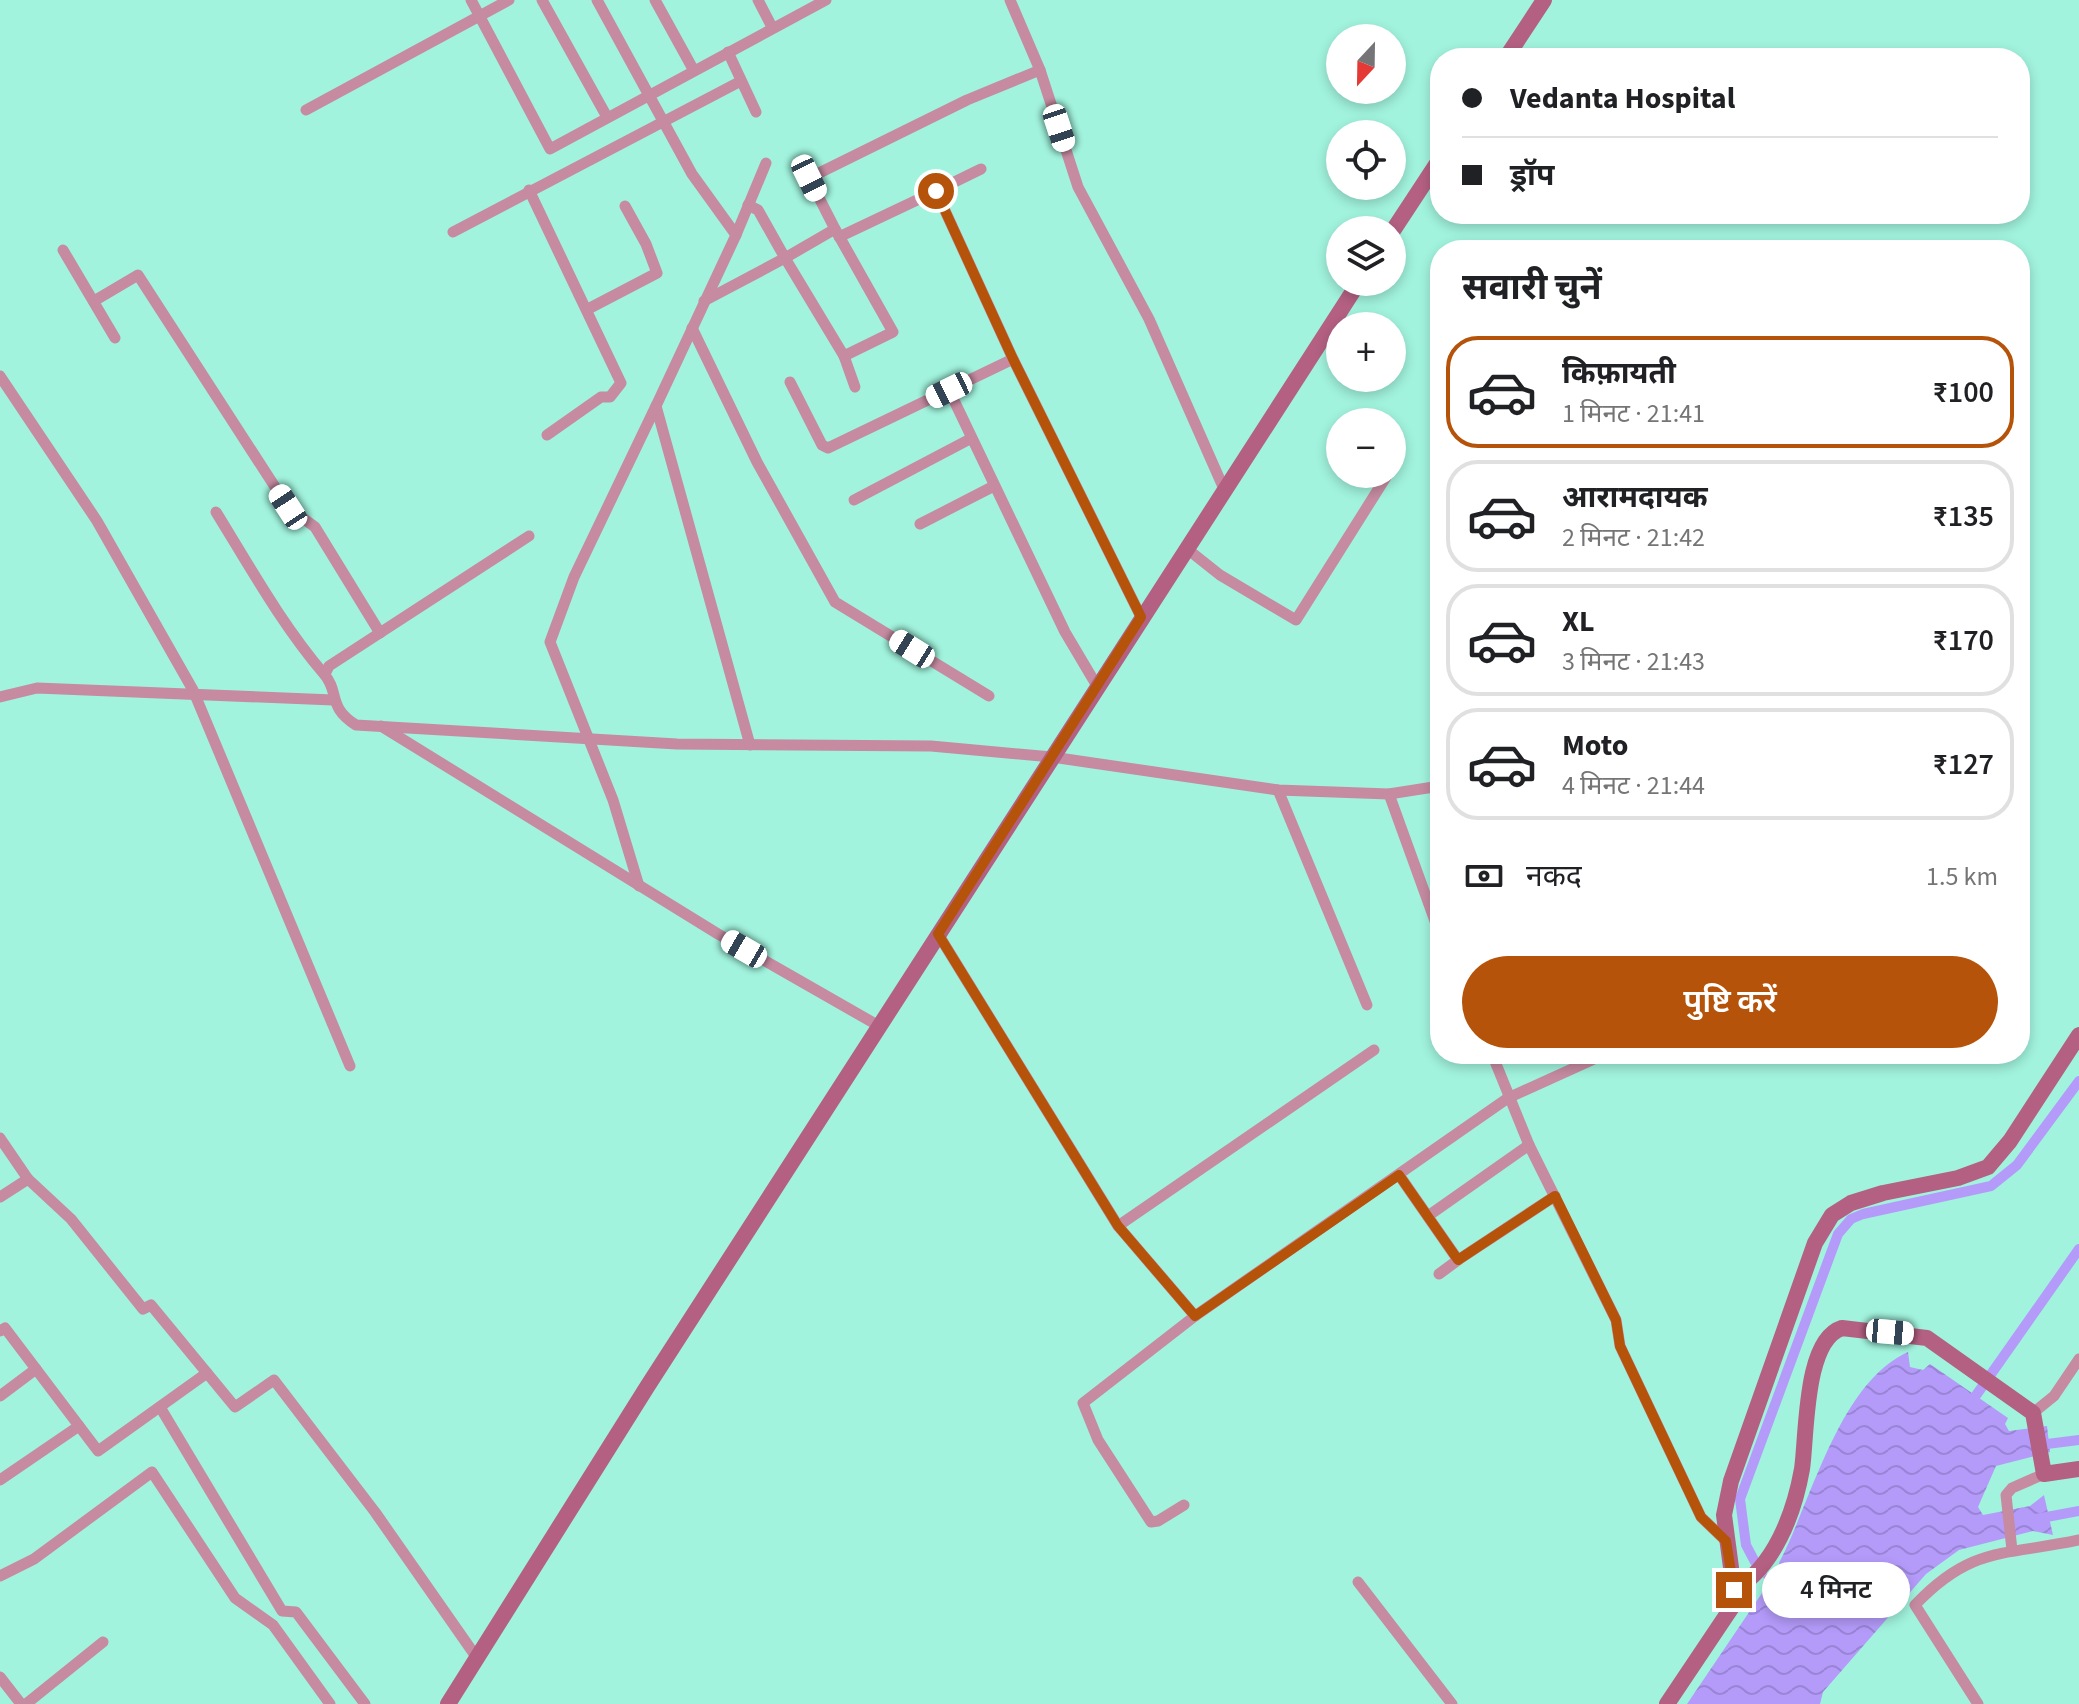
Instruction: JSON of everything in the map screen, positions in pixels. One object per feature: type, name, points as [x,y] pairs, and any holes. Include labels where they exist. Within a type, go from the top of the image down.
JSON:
[{"type":"main road","points":[[1513,48],[1544,0]]},
{"type":"main road","points":[[1403,216],[1430,174]]},
{"type":"main road","points":[[448,1704],[879,1026],[1350,296]]},
{"type":"main road","points":[[1667,1704],[1732,1607],[1734,1590],[1724,1515],[1731,1481],[1815,1243],[1832,1215],[1883,1193],[1958,1178],[1988,1167],[2010,1141],[2079,1035]]},
{"type":"main road","points":[[1734,1590],[1761,1570],[1781,1536],[1801,1472],[1812,1376],[1822,1343],[1831,1331],[1842,1328],[1920,1336],[2030,1414],[2044,1474],[2079,1469]]},
{"type":"street","points":[[471,0],[550,149],[693,69],[826,0]]},
{"type":"street","points":[[306,110],[509,0]]},
{"type":"street","points":[[542,0],[607,117]]},
{"type":"street","points":[[597,0],[692,174],[736,235]]},
{"type":"street","points":[[655,0],[693,69]]},
{"type":"street","points":[[758,0],[772,27]]},
{"type":"street","points":[[1010,0],[1040,70],[1078,187],[1149,319],[1224,489]]},
{"type":"street","points":[[728,52],[756,112]]},
{"type":"street","points":[[844,356],[893,332],[809,178],[967,100],[1040,70]]},
{"type":"street","points":[[453,232],[741,81]]},
{"type":"street","points":[[639,886],[613,800],[585,738],[550,642],[574,577],[736,235],[766,163]]},
{"type":"street","points":[[704,301],[837,233],[981,169]]},
{"type":"street","points":[[529,190],[621,383],[610,397],[601,397],[547,435]]},
{"type":"street","points":[[936,191],[1013,359],[1141,617]]},
{"type":"street","points":[[748,205],[758,210],[844,356],[855,387]]},
{"type":"street","points":[[588,309],[657,273],[646,244],[625,206]]},
{"type":"street","points":[[63,250],[115,338]]},
{"type":"street","points":[[94,301],[138,275],[288,507],[315,527],[380,633]]},
{"type":"street","points":[[692,328],[757,462],[835,602],[989,696]]},
{"type":"street","points":[[790,382],[822,445],[828,448],[1013,359]]},
{"type":"street","points":[[0,376],[97,521],[195,694],[350,1066]]},
{"type":"street","points":[[949,390],[1065,632],[1097,686]]},
{"type":"street","points":[[656,406],[750,745]]},
{"type":"street","points":[[854,500],[970,439]]},
{"type":"street","points":[[920,524],[994,486]]},
{"type":"street","points":[[1186,548],[1220,575],[1296,620],[1379,488]]},
{"type":"street","points":[[216,512],[298,643],[325,674],[333,700],[343,717],[356,725],[750,745],[931,746],[1052,757],[1278,790],[1389,794],[1430,788]]},
{"type":"street","points":[[325,674],[329,666],[529,536]]},
{"type":"street","points":[[0,697],[37,688],[333,700]]},
{"type":"street","points":[[380,726],[639,886],[879,1026]]},
{"type":"street","points":[[1278,790],[1367,1005]]},
{"type":"street","points":[[1389,794],[1430,907]]},
{"type":"street","points":[[938,934],[1118,1226],[1195,1316]]},
{"type":"street","points":[[1118,1226],[1374,1050]]},
{"type":"street","points":[[1496,1064],[1529,1145],[1616,1320],[1620,1346],[1701,1517],[1726,1541]]},
{"type":"street","points":[[1184,1505],[1151,1522],[1098,1440],[1083,1403],[1195,1316],[1508,1098],[1583,1064]]},
{"type":"street","points":[[0,1138],[28,1179],[71,1219],[143,1309],[151,1305],[235,1407],[274,1380],[375,1512],[477,1658]]},
{"type":"street","points":[[1428,1216],[1529,1145]]},
{"type":"street","points":[[1399,1175],[1458,1260]]},
{"type":"street","points":[[0,1197],[28,1179]]},
{"type":"street","points":[[1439,1274],[1555,1196]]},
{"type":"street","points":[[0,1331],[5,1328],[98,1451],[207,1373]]},
{"type":"street","points":[[2030,1414],[2054,1396],[2079,1359]]},
{"type":"street","points":[[0,1396],[36,1369]]},
{"type":"street","points":[[160,1407],[282,1611],[296,1612],[365,1704]]},
{"type":"street","points":[[0,1480],[79,1426]]},
{"type":"street","points":[[0,1576],[34,1559],[152,1472],[235,1598],[273,1625],[330,1704]]},
{"type":"street","points":[[2011,1547],[2005,1507],[2012,1488],[2044,1474]]},
{"type":"street","points":[[1978,1704],[1915,1605],[1958,1569],[1980,1557],[2011,1547],[2079,1540]]},
{"type":"street","points":[[1358,1582],[1452,1704]]},
{"type":"street","points":[[0,1677],[24,1704],[103,1642]]},
{"type":"water","points":[[1908,1352],[1910,1367],[1923,1370],[1930,1364],[2008,1418],[2005,1424],[2009,1431],[2047,1426],[2050,1452],[1996,1466],[1978,1507],[1983,1515],[2030,1506],[2044,1495],[2053,1535],[2033,1531],[1959,1550],[1926,1574],[1823,1692],[1820,1704],[1687,1704],[1762,1593],[1766,1583],[1763,1577],[1767,1573],[1775,1581],[1779,1580],[1779,1563],[1846,1416],[1863,1389],[1884,1367]]},
{"type":"waterway","points":[[1755,1562],[1746,1545],[1740,1499],[1838,1234],[1851,1219],[1863,1214],[1991,1186],[2017,1165],[2079,1081]]},
{"type":"waterway","points":[[1970,1404],[2079,1249]]},
{"type":"waterway","points":[[2039,1445],[2079,1440]]},
{"type":"waterway","points":[[2036,1519],[2079,1511]]},
{"type":"route","points":[[936,191],[1013,359],[1141,617],[938,934],[1010,1046],[1072,1156],[1118,1226],[1195,1316],[1399,1175],[1458,1260],[1555,1196],[1616,1320],[1620,1346],[1701,1517],[1726,1541],[1734,1590]]}]
